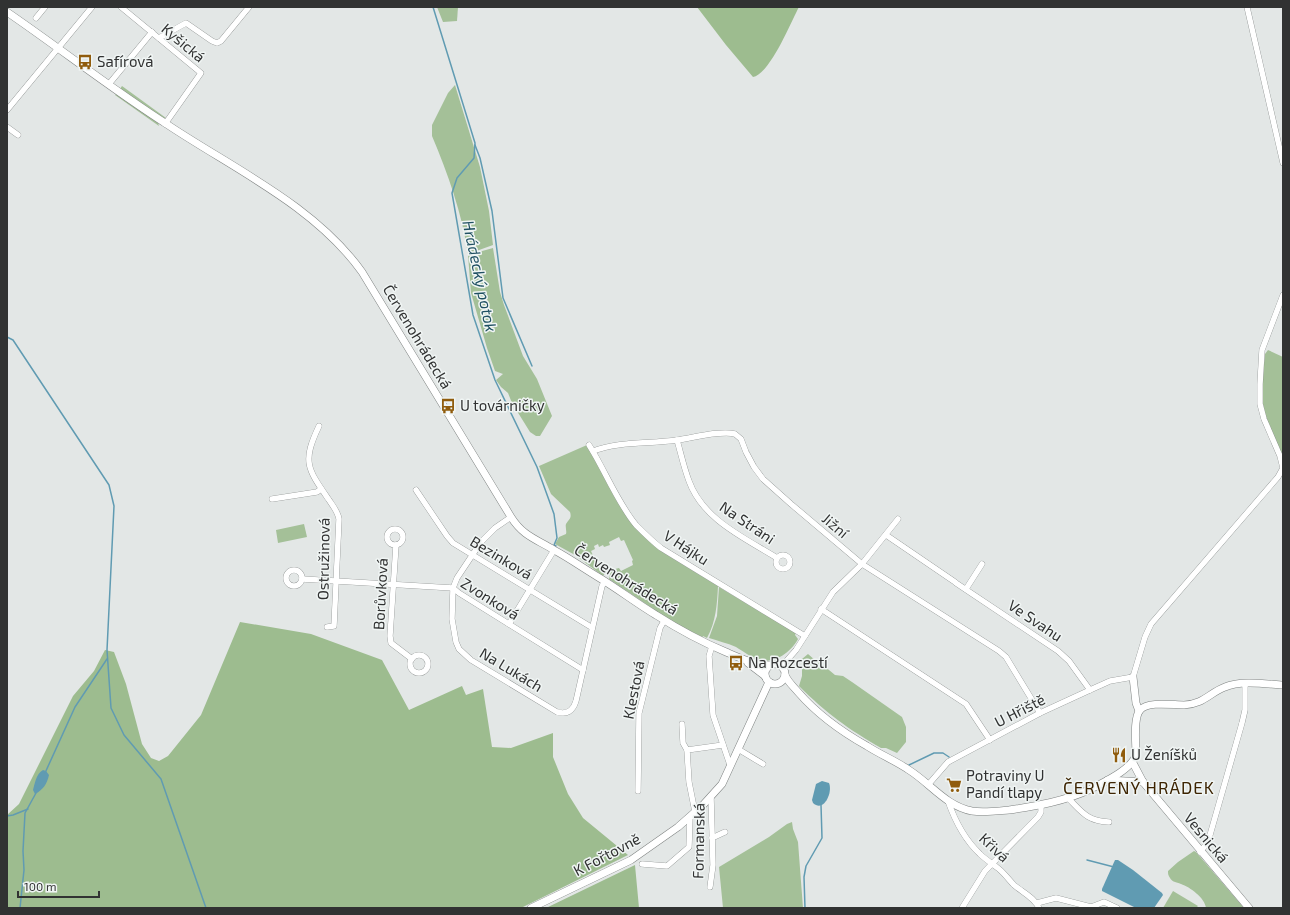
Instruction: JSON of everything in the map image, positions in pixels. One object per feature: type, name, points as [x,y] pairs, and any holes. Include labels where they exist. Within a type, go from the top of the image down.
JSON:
[{"type":"street","points":[[36,18],[45,7]]},
{"type":"street","points":[[7,110],[92,7]]},
{"type":"street","name":"Kyšická","points":[[121,7],[201,73],[165,124]]},
{"type":"street","points":[[159,38],[186,23],[217,43],[221,41],[248,7]]},
{"type":"street","points":[[1247,7],[1283,163]]},
{"type":"street","name":"Červenohrádecká","points":[[7,12],[165,124],[277,194],[327,233],[347,253],[362,272],[381,302],[511,518],[524,534],[554,550],[604,581],[664,621],[741,659],[759,664],[770,665]]},
{"type":"street","points":[[109,84],[152,32]]},
{"type":"street","points":[[7,127],[18,135]]},
{"type":"street","points":[[1139,711],[1136,703],[1133,677],[1145,637],[1151,624],[1273,484],[1283,468],[1280,456],[1264,419],[1260,404],[1260,384],[1262,350],[1283,295]]},
{"type":"street","name":"Ostružinová","points":[[319,426],[310,445],[308,462],[322,489],[339,516],[334,626],[327,627]]},
{"type":"street","name":"Jižní","points":[[594,451],[612,446],[677,440],[720,433],[732,433],[738,435],[754,467],[763,479],[862,564],[999,651],[1006,657],[1040,713]]},
{"type":"street","name":"Na Stráni","points":[[677,440],[689,482],[699,501],[717,520],[777,558]]},
{"type":"street","name":"V Hájku","points":[[590,444],[612,486],[635,523],[646,536],[660,548],[805,636]]},
{"type":"street","points":[[272,499],[317,492],[322,489]]},
{"type":"street","name":"Bezinková","points":[[416,490],[450,540],[592,627]]},
{"type":"street","name":"Na Lukách","points":[[511,518],[495,528],[485,537],[457,578],[454,588],[452,609],[453,629],[456,642],[459,649],[472,660],[557,712],[562,713],[571,711],[574,707],[604,581]]},
{"type":"street","points":[[782,666],[793,655],[833,592],[862,564],[898,519]]},
{"type":"street","name":"Ve Svahu","points":[[886,535],[1058,651],[1068,661],[1090,690]]},
{"type":"street","name":"Borůvková","points":[[396,545],[390,636],[391,643],[412,659]]},
{"type":"street","points":[[509,624],[554,550]]},
{"type":"street","points":[[966,589],[982,564]]},
{"type":"street","name":"Zvonková","points":[[302,579],[454,588],[459,593],[583,670]]},
{"type":"street","points":[[821,609],[966,704],[990,740]]},
{"type":"street","name":"Klestová","points":[[638,791],[639,712],[660,628],[664,621]]},
{"type":"street","points":[[712,646],[709,656],[713,715],[730,765]]},
{"type":"street","name":"Červenohrádecká","points":[[741,659],[767,679]]},
{"type":"street","points":[[785,675],[783,680],[773,684],[767,679],[765,670],[770,665],[776,663],[782,666],[785,670],[785,675],[789,683],[804,699]]},
{"type":"street","name":"U Hřiště","points":[[928,785],[948,762],[1040,713],[1110,681],[1133,677]]},
{"type":"street","name":"K Fořtovně","points":[[531,908],[631,860],[678,827],[712,796],[722,784],[767,679]]},
{"type":"street","points":[[778,683],[804,699],[842,730],[866,746],[910,770],[948,801],[964,809],[984,812],[1041,805],[1068,798],[1108,780],[1132,762],[1136,755],[1136,718],[1139,711],[1143,707],[1149,705],[1194,704],[1206,699],[1224,687],[1235,684],[1283,685]]},
{"type":"street","points":[[1200,852],[1208,842],[1242,723],[1245,710],[1245,684]]},
{"type":"street","points":[[682,724],[683,743],[687,750],[692,814]]},
{"type":"street","points":[[687,750],[723,745]]},
{"type":"street","points":[[738,749],[763,764]]},
{"type":"street","name":"Vesnická","points":[[1132,762],[1143,782],[1200,852],[1249,908]]},
{"type":"street","points":[[1108,780],[1143,782]]},
{"type":"street","name":"Formanská","points":[[710,887],[713,865],[712,796]]},
{"type":"street","points":[[1068,798],[1091,819],[1109,822]]},
{"type":"street","name":"Křivá","points":[[948,801],[960,830],[980,854],[1038,905],[1056,898],[1091,907],[1104,902],[1117,908]]},
{"type":"street","points":[[962,908],[979,880],[992,863],[1038,817],[1041,812],[1041,805]]},
{"type":"street","name":"K Fořtovně","points":[[642,864],[667,866],[689,847],[692,814]]},
{"type":"street","points":[[712,838],[725,832]]},
{"type":"green space","points":[[437,7],[458,7],[457,21],[443,22]]},
{"type":"green space","points":[[697,7],[799,7],[773,57],[760,74],[753,77]]},
{"type":"green space","points":[[455,85],[480,167],[489,211],[493,245],[468,254],[454,194],[432,136],[432,125],[448,93]]},
{"type":"green space","points":[[122,86],[166,118],[163,118],[120,89]]},
{"type":"green space","points":[[117,93],[158,123],[159,126],[115,95]]},
{"type":"green space","points":[[493,248],[500,292],[504,305],[523,356],[537,379],[552,416],[540,436],[536,436],[530,432],[512,403],[508,393],[496,380],[503,374],[495,371],[471,293],[468,255]]},
{"type":"green space","points":[[1268,350],[1283,357],[1283,458],[1266,417],[1263,404],[1263,374],[1265,354]]},
{"type":"green space","points":[[587,445],[623,508],[664,553],[718,586],[714,619],[707,638],[703,636],[702,638],[668,619],[609,579],[611,570],[619,568],[621,571],[633,565],[633,560],[624,540],[621,541],[619,537],[609,542],[610,545],[604,547],[603,545],[599,547],[598,544],[594,546],[595,549],[591,551],[600,571],[604,569],[605,573],[603,576],[575,555],[555,544],[559,537],[566,534],[566,524],[571,514],[551,494],[539,466]]},
{"type":"green space","points":[[304,524],[307,537],[278,543],[276,530]]},
{"type":"green space","points":[[719,587],[796,633],[795,635],[798,639],[795,644],[782,656],[772,660],[761,660],[748,655],[736,647],[709,638],[717,616]]},
{"type":"green space","points":[[240,622],[311,634],[382,660],[409,710],[462,686],[466,695],[483,689],[492,747],[511,748],[553,733],[553,757],[568,794],[583,818],[628,855],[521,908],[7,908],[7,815],[19,804],[73,696],[94,671],[105,650],[114,652],[126,684],[142,744],[151,758],[159,761],[168,756],[201,715]]},
{"type":"green space","points":[[808,654],[835,675],[843,676],[902,717],[906,727],[906,742],[897,753],[886,748],[881,748],[858,734],[828,712],[799,686],[802,676],[802,659]]},
{"type":"green space","points":[[792,822],[798,842],[803,908],[723,908],[719,867]]},
{"type":"green space","points":[[1194,851],[1244,908],[1206,908],[1203,900],[1196,893],[1185,885],[1171,879],[1168,875],[1168,871]]},
{"type":"green space","points":[[635,865],[639,908],[546,908]]},
{"type":"green space","points":[[1173,891],[1198,906],[1196,908],[1163,908]]},
{"type":"water","points":[[43,770],[49,775],[46,784],[35,794],[33,790],[37,776]]},
{"type":"water","points":[[822,781],[829,783],[829,796],[824,803],[817,805],[813,803],[812,800],[816,784]]},
{"type":"water","points":[[1115,860],[1118,860],[1133,870],[1162,893],[1163,895],[1154,908],[1136,908],[1102,891]]},
{"type":"waterway","name":"Hrádecký potok","points":[[433,7],[475,143],[474,158],[457,178],[452,193],[473,315],[495,380],[537,467],[554,514],[557,538],[554,545],[556,546]]},
{"type":"waterway","points":[[475,145],[480,158],[492,211],[503,298],[532,366]]},
{"type":"waterway","points":[[7,337],[13,340],[109,485],[114,506],[107,650],[111,708],[124,735],[161,779],[206,908]]},
{"type":"waterway","points":[[45,773],[75,707],[107,659]]},
{"type":"waterway","points":[[909,765],[934,753],[943,753],[949,757]]},
{"type":"waterway","points":[[20,908],[24,870],[23,851],[25,813],[36,793]]},
{"type":"waterway","points":[[805,908],[804,877],[806,866],[822,838],[821,805]]},
{"type":"waterway","points":[[7,816],[28,809]]},
{"type":"waterway","name":"Hrádecký potok","points":[[1087,860],[1114,867]]},
{"type":"place","name":"Safírová","points":[[85,62]]},
{"type":"place","name":"U továrničky","points":[[448,406]]},
{"type":"place","name":"Na Rozcestí","points":[[736,663]]},
{"type":"place","name":"U Ženíšků","points":[[1119,755]]},
{"type":"place","name":"Potraviny U Pandí tlapy","points":[[954,785]]},
{"type":"district","name":"ČERVENÝ HRÁDEK","points":[[1139,788]]}]
